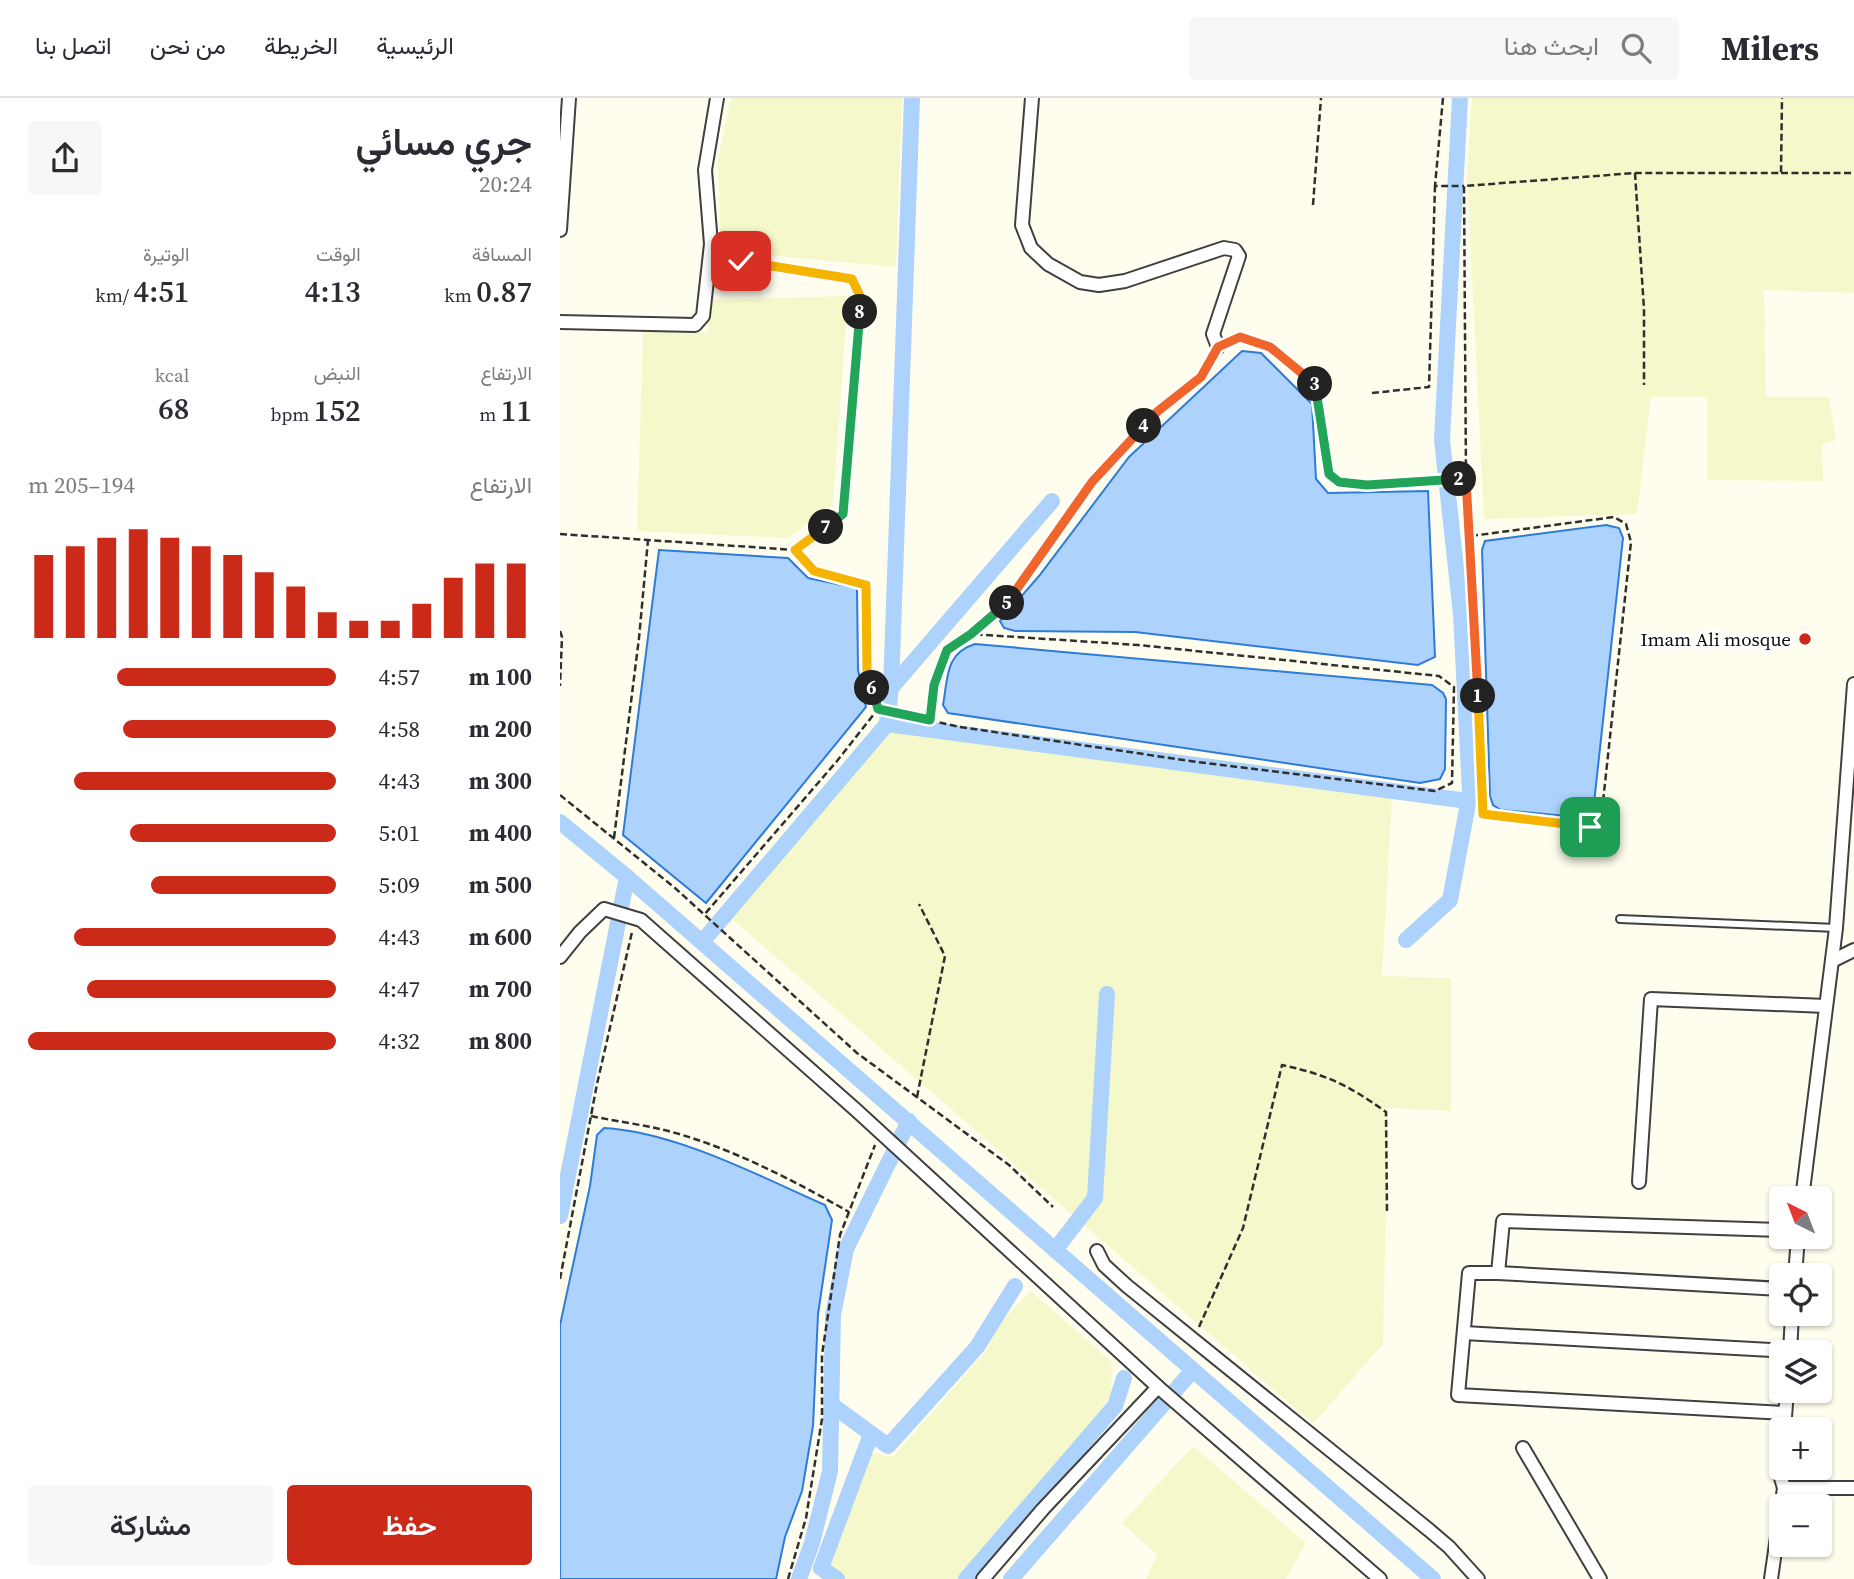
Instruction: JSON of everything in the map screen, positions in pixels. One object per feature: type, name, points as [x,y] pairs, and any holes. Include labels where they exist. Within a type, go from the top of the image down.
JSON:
[{"type":"street","points":[[560,230],[563,130],[569,98]]},
{"type":"street","points":[[560,322],[695,325],[703,316],[712,244],[705,170],[716,98]]},
{"type":"street","points":[[1032,98],[1023,225],[1031,248],[1059,270],[1080,282],[1099,285],[1125,281],[1224,248],[1235,250],[1239,256],[1213,334],[1218,347]]},
{"type":"street","points":[[1804,1186],[1836,928],[1854,684]]},
{"type":"street","points":[[560,957],[604,909],[641,920],[880,1132],[1158,1387],[1380,1579]]},
{"type":"street","points":[[1832,961],[1854,950]]},
{"type":"street","points":[[1639,1182],[1651,999],[1826,1006]]},
{"type":"street","points":[[1498,1273],[1503,1221],[1769,1230]]},
{"type":"street","points":[[1097,1251],[1104,1265],[1127,1286],[1449,1547],[1478,1579]]},
{"type":"street","points":[[1769,1288],[1469,1273],[1458,1395],[1785,1413]]},
{"type":"street","points":[[1464,1333],[1769,1351]]},
{"type":"street","points":[[983,1579],[1043,1509],[1158,1387]]},
{"type":"street","points":[[1785,1417],[1786,1403]]},
{"type":"street","points":[[1523,1448],[1600,1579]]},
{"type":"street","points":[[1772,1579],[1783,1480]]},
{"type":"street","points":[[1784,1488],[1854,1488]]},
{"type":"lane","points":[[1620,919],[1836,928]]},
{"type":"path","points":[[1313,205],[1321,98]]},
{"type":"path","points":[[1372,393],[1429,387],[1435,186],[1443,98]]},
{"type":"path","points":[[1781,173],[1782,98]]},
{"type":"path","points":[[1435,186],[1635,173],[1854,173]]},
{"type":"path","points":[[1635,173],[1644,309],[1644,385]]},
{"type":"path","points":[[1464,186],[1466,479],[1471,536],[1483,814],[1590,827],[1599,820],[1602,811],[1631,542],[1626,524],[1614,517],[1471,536]]},
{"type":"path","points":[[560,534],[795,550],[843,514],[861,298],[852,279],[741,261],[712,244]]},
{"type":"path","points":[[930,720],[934,685],[947,650],[1008,603],[1092,482],[1158,411],[1201,377],[1218,347],[1240,337],[1270,347],[1316,385],[1329,474],[1339,482],[1367,485],[1466,479]]},
{"type":"path","points":[[614,838],[639,638],[648,540]]},
{"type":"path","points":[[795,550],[814,571],[866,585],[867,670],[878,709]]},
{"type":"path","points":[[560,631],[560,686]]},
{"type":"path","points":[[878,709],[930,720],[1197,762],[1435,791],[1452,783],[1454,687],[1439,676],[1138,645],[971,634]]},
{"type":"path","points":[[704,915],[837,761],[878,709]]},
{"type":"path","points":[[560,795],[704,915],[857,1053],[1009,1165],[1053,1207]]},
{"type":"path","points":[[917,1097],[945,956],[919,904]]},
{"type":"path","points":[[560,1279],[591,1116],[635,918]]},
{"type":"path","points":[[1194,1340],[1243,1228],[1282,1065],[1320,1073],[1351,1087],[1386,1112],[1387,1213]]},
{"type":"path","points":[[591,1116],[663,1130],[710,1146],[813,1191],[849,1212]]},
{"type":"path","points":[[788,1579],[806,1518],[822,1419],[822,1355],[840,1235],[880,1132]]},
{"type":"green space","points":[[731,98],[902,98],[896,267],[754,254],[729,247],[720,234],[718,159]]},
{"type":"green space","points":[[1472,98],[1854,98],[1854,293],[1764,290],[1766,397],[1829,397],[1836,440],[1822,445],[1823,481],[1707,480],[1707,397],[1651,397],[1637,514],[1484,519],[1467,175]]},
{"type":"green space","points":[[848,296],[833,505],[788,538],[637,531],[643,332],[707,333],[713,300]]},
{"type":"green space","points":[[887,730],[1392,797],[1382,976],[1451,978],[1451,1111],[1388,1108],[1383,1344],[1313,1424],[732,919]]},
{"type":"green space","points":[[1031,1291],[1113,1363],[1111,1392],[1101,1413],[958,1579],[846,1579],[828,1566],[872,1453],[893,1457],[987,1350],[1000,1323]]},
{"type":"green space","points":[[1193,1446],[1306,1543],[1286,1579],[1146,1579],[1157,1555],[1122,1523]]},
{"type":"water","points":[[1242,351],[1261,353],[1312,404],[1316,479],[1328,493],[1428,491],[1435,657],[1418,665],[1135,632],[1015,631],[1004,628],[1000,621],[1039,576],[1129,457]]},
{"type":"water","points":[[1606,525],[1619,528],[1623,538],[1594,803],[1589,815],[1577,817],[1501,810],[1493,805],[1490,796],[1482,550],[1485,541]]},
{"type":"water","points":[[659,550],[788,558],[808,578],[857,588],[858,670],[866,707],[706,903],[623,835]]},
{"type":"water","points":[[975,644],[1432,685],[1443,693],[1446,699],[1445,769],[1440,779],[1420,783],[948,713],[943,705],[947,676],[953,660],[965,648]]},
{"type":"water","points":[[604,1128],[660,1138],[717,1157],[825,1205],[832,1220],[818,1314],[813,1426],[802,1491],[785,1537],[776,1579],[560,1579],[560,1325],[590,1186],[597,1135]]},
{"type":"waterway","points":[[891,688],[912,98]]},
{"type":"waterway","points":[[1406,940],[1450,900],[1470,793],[1461,614],[1442,440],[1460,98]]},
{"type":"waterway","points":[[887,724],[891,688],[1052,501]]},
{"type":"waterway","points":[[702,942],[887,724],[1468,801]]},
{"type":"waterway","points":[[560,822],[627,877],[1433,1579]]},
{"type":"waterway","points":[[560,1216],[627,877]]},
{"type":"waterway","points":[[1055,1250],[1095,1198],[1107,994]]},
{"type":"waterway","points":[[799,1579],[812,1543],[830,1471],[833,1315],[846,1249],[909,1121]]},
{"type":"waterway","points":[[832,1405],[888,1446],[977,1347],[1015,1286]]},
{"type":"waterway","points":[[1011,1579],[1193,1370]]},
{"type":"waterway","points":[[966,1579],[1115,1406],[1124,1378]]},
{"type":"waterway","points":[[837,1579],[821,1568],[871,1434]]},
{"type":"place","name":"Imam Ali mosque","points":[[1805,639]]},
{"type":"route","points":[[741,261],[852,279],[861,298],[843,514],[795,550],[814,571],[866,585],[867,670],[878,709],[930,720],[934,685],[947,650],[1008,603],[1092,482],[1158,411],[1201,377],[1218,347],[1240,337],[1270,347],[1316,385],[1329,474],[1339,482],[1367,485],[1466,479],[1471,536],[1483,814],[1590,827]]}]
